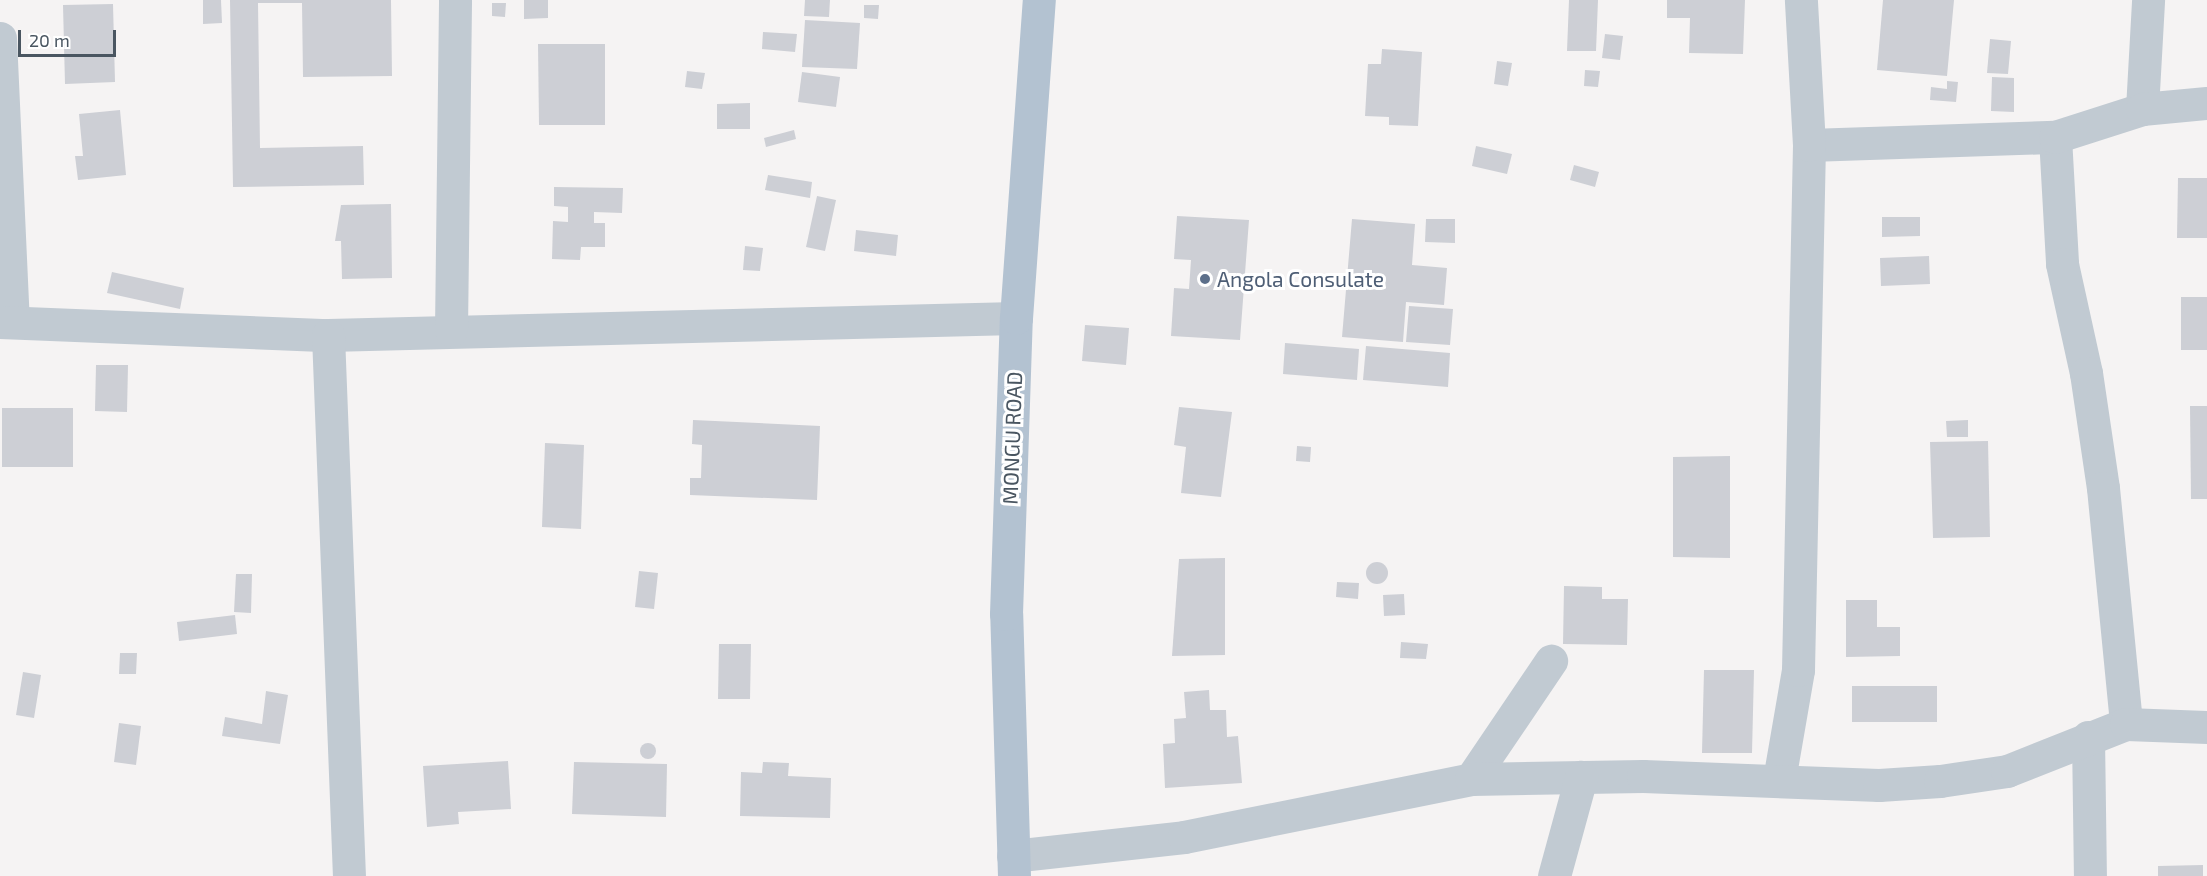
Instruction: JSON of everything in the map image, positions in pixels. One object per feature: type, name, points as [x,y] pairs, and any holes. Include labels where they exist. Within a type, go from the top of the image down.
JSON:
[{"type":"main road","name":"MONGU ROAD","points":[[1013,866],[1006,614],[1016,318],[1039,0]]},
{"type":"street","points":[[451,330],[455,0]]},
{"type":"street","points":[[1779,780],[1798,670],[1809,146],[1801,0]]},
{"type":"street","points":[[2142,109],[2148,0]]},
{"type":"street","points":[[0,38],[6,321],[328,335],[451,330],[1016,318]]},
{"type":"street","points":[[1809,146],[2055,136],[2142,109],[2207,103]]},
{"type":"street","points":[[2055,136],[2062,264],[2086,373],[2103,488],[2126,724]]},
{"type":"street","points":[[328,335],[349,876]]},
{"type":"street","points":[[1471,779],[1551,661]]},
{"type":"street","points":[[1013,866],[1184,837],[1471,779],[1581,777],[1779,780],[1879,785],[1940,781],[2007,771],[2088,737],[2126,724],[2207,727]]},
{"type":"street","points":[[2088,737],[2090,876]]},
{"type":"street","points":[[1554,876],[1581,777]]},
{"type":"building","points":[[203,0],[221,0],[222,23],[203,24]]},
{"type":"building","points":[[230,0],[391,0],[392,76],[303,77],[302,3],[258,3],[260,148],[363,146],[364,185],[233,187]]},
{"type":"building","points":[[524,0],[548,0],[548,18],[524,19]]},
{"type":"building","points":[[805,0],[830,0],[829,17],[804,16]]},
{"type":"building","points":[[1569,0],[1598,0],[1596,51],[1567,51]]},
{"type":"building","points":[[1667,0],[1745,0],[1743,54],[1689,53],[1690,18],[1667,18]]},
{"type":"building","points":[[1883,0],[1954,0],[1947,76],[1877,70]]},
{"type":"building","points":[[492,3],[506,3],[505,17],[492,16]]},
{"type":"building","points":[[113,4],[115,82],[65,84],[63,5]]},
{"type":"building","points":[[864,5],[879,5],[878,19],[864,18]]},
{"type":"building","points":[[805,20],[860,23],[857,69],[802,67]]},
{"type":"building","points":[[763,32],[797,34],[795,52],[762,49]]},
{"type":"building","points":[[1605,34],[1623,36],[1620,60],[1602,58]]},
{"type":"building","points":[[1990,39],[2011,41],[2008,74],[1987,73]]},
{"type":"building","points":[[538,44],[605,44],[605,125],[539,125]]},
{"type":"building","points":[[1382,49],[1422,52],[1418,126],[1389,125],[1389,117],[1365,116],[1368,64],[1381,64]]},
{"type":"building","points":[[1497,61],[1512,63],[1508,86],[1494,84]]},
{"type":"building","points":[[1585,70],[1600,71],[1598,87],[1584,86]]},
{"type":"building","points":[[687,71],[705,73],[702,89],[685,87]]},
{"type":"building","points":[[802,72],[840,77],[836,107],[798,102]]},
{"type":"building","points":[[1992,77],[2014,78],[2014,112],[1991,111]]},
{"type":"building","points":[[1947,81],[1958,82],[1956,102],[1930,100],[1931,87],[1947,89]]},
{"type":"building","points":[[750,103],[750,129],[717,129],[717,104]]},
{"type":"building","points":[[120,110],[126,175],[78,180],[75,156],[83,156],[79,114]]},
{"type":"building","points":[[794,130],[796,139],[766,147],[764,138]]},
{"type":"building","points":[[1476,146],[1512,154],[1507,174],[1472,166]]},
{"type":"building","points":[[1574,165],[1599,172],[1595,187],[1570,180]]},
{"type":"building","points":[[768,175],[812,182],[810,198],[765,190]]},
{"type":"building","points":[[2178,178],[2207,178],[2207,238],[2177,238]]},
{"type":"building","points":[[554,187],[623,188],[622,213],[594,212],[594,223],[605,223],[605,247],[581,247],[580,260],[552,259],[553,221],[568,222],[568,207],[554,206]]},
{"type":"building","points":[[817,196],[836,200],[825,251],[806,247]]},
{"type":"building","points":[[391,204],[392,278],[342,279],[341,241],[335,241],[341,205]]},
{"type":"building","points":[[1177,216],[1249,220],[1240,340],[1171,336],[1174,288],[1189,289],[1191,260],[1174,259]]},
{"type":"building","points":[[1882,217],[1920,217],[1920,236],[1882,237]]},
{"type":"building","points":[[1352,219],[1415,224],[1412,265],[1447,268],[1444,305],[1406,302],[1403,342],[1342,337]]},
{"type":"building","points":[[1426,219],[1455,219],[1455,243],[1425,242]]},
{"type":"building","points":[[856,230],[898,235],[896,256],[854,251]]},
{"type":"building","points":[[745,246],[763,248],[760,271],[743,270]]},
{"type":"building","points":[[1929,256],[1930,284],[1881,286],[1880,258]]},
{"type":"building","points":[[112,272],[184,288],[180,309],[107,293]]},
{"type":"building","points":[[2181,297],[2207,297],[2207,350],[2181,350]]},
{"type":"building","points":[[1409,306],[1453,309],[1450,345],[1406,342]]},
{"type":"building","points":[[1085,325],[1129,328],[1126,365],[1082,361]]},
{"type":"building","points":[[1285,343],[1359,349],[1357,380],[1283,374]]},
{"type":"building","points":[[1366,346],[1450,353],[1448,387],[1363,380]]},
{"type":"building","points":[[96,365],[128,365],[127,412],[95,411]]},
{"type":"building","points":[[2190,406],[2207,406],[2207,499],[2191,499]]},
{"type":"building","points":[[1179,407],[1232,412],[1221,497],[1181,493],[1186,447],[1174,445]]},
{"type":"building","points":[[2,408],[73,408],[73,467],[2,467]]},
{"type":"building","points":[[693,420],[820,426],[817,500],[690,495],[690,478],[701,478],[702,445],[692,444]]},
{"type":"building","points":[[1968,420],[1968,437],[1947,437],[1946,421]]},
{"type":"building","points":[[1988,441],[1990,537],[1933,538],[1930,442]]},
{"type":"building","points":[[545,443],[584,445],[581,529],[542,527]]},
{"type":"building","points":[[1297,446],[1311,447],[1310,462],[1296,461]]},
{"type":"building","points":[[1730,456],[1730,558],[1673,557],[1673,457]]},
{"type":"building","points":[[1225,558],[1225,655],[1172,656],[1179,559]]},
{"type":"building","points":[[1377,562],[1387,569],[1388,573],[1381,583],[1377,584],[1367,577],[1366,573],[1373,563]]},
{"type":"building","points":[[639,571],[658,573],[654,609],[635,607]]},
{"type":"building","points":[[236,574],[252,574],[251,613],[234,612]]},
{"type":"building","points":[[1337,582],[1359,583],[1358,599],[1336,597]]},
{"type":"building","points":[[1564,586],[1602,587],[1602,599],[1628,599],[1627,645],[1563,644]]},
{"type":"building","points":[[1404,594],[1405,615],[1384,616],[1383,595]]},
{"type":"building","points":[[1846,600],[1877,600],[1877,627],[1900,627],[1900,656],[1846,657]]},
{"type":"building","points":[[235,615],[237,634],[179,641],[177,622]]},
{"type":"building","points":[[1401,642],[1428,644],[1426,659],[1400,658]]},
{"type":"building","points":[[719,644],[751,644],[750,699],[718,699]]},
{"type":"building","points":[[120,653],[137,653],[136,674],[119,674]]},
{"type":"building","points":[[1704,670],[1754,670],[1752,753],[1702,753]]},
{"type":"building","points":[[23,672],[41,675],[34,718],[16,715]]},
{"type":"building","points":[[1852,686],[1937,686],[1937,722],[1852,722]]},
{"type":"building","points":[[1209,690],[1210,710],[1226,710],[1227,737],[1238,736],[1242,783],[1165,788],[1163,744],[1175,743],[1174,719],[1186,718],[1184,692]]},
{"type":"building","points":[[266,691],[288,695],[280,744],[222,736],[225,717],[262,724]]},
{"type":"building","points":[[119,723],[141,726],[136,765],[114,762]]},
{"type":"building","points":[[648,743],[654,745],[656,751],[654,757],[648,759],[642,757],[640,751],[642,745]]},
{"type":"building","points":[[508,761],[511,809],[458,812],[459,824],[427,827],[423,766]]},
{"type":"building","points":[[574,762],[667,764],[666,817],[572,814]]},
{"type":"building","points":[[763,762],[789,763],[788,776],[831,778],[830,818],[740,816],[741,772],[762,773]]},
{"type":"building","points":[[2203,865],[2203,876],[2158,876],[2158,866]]},
{"type":"place","name":"Angola Consulate","points":[[1205,279]]}]
